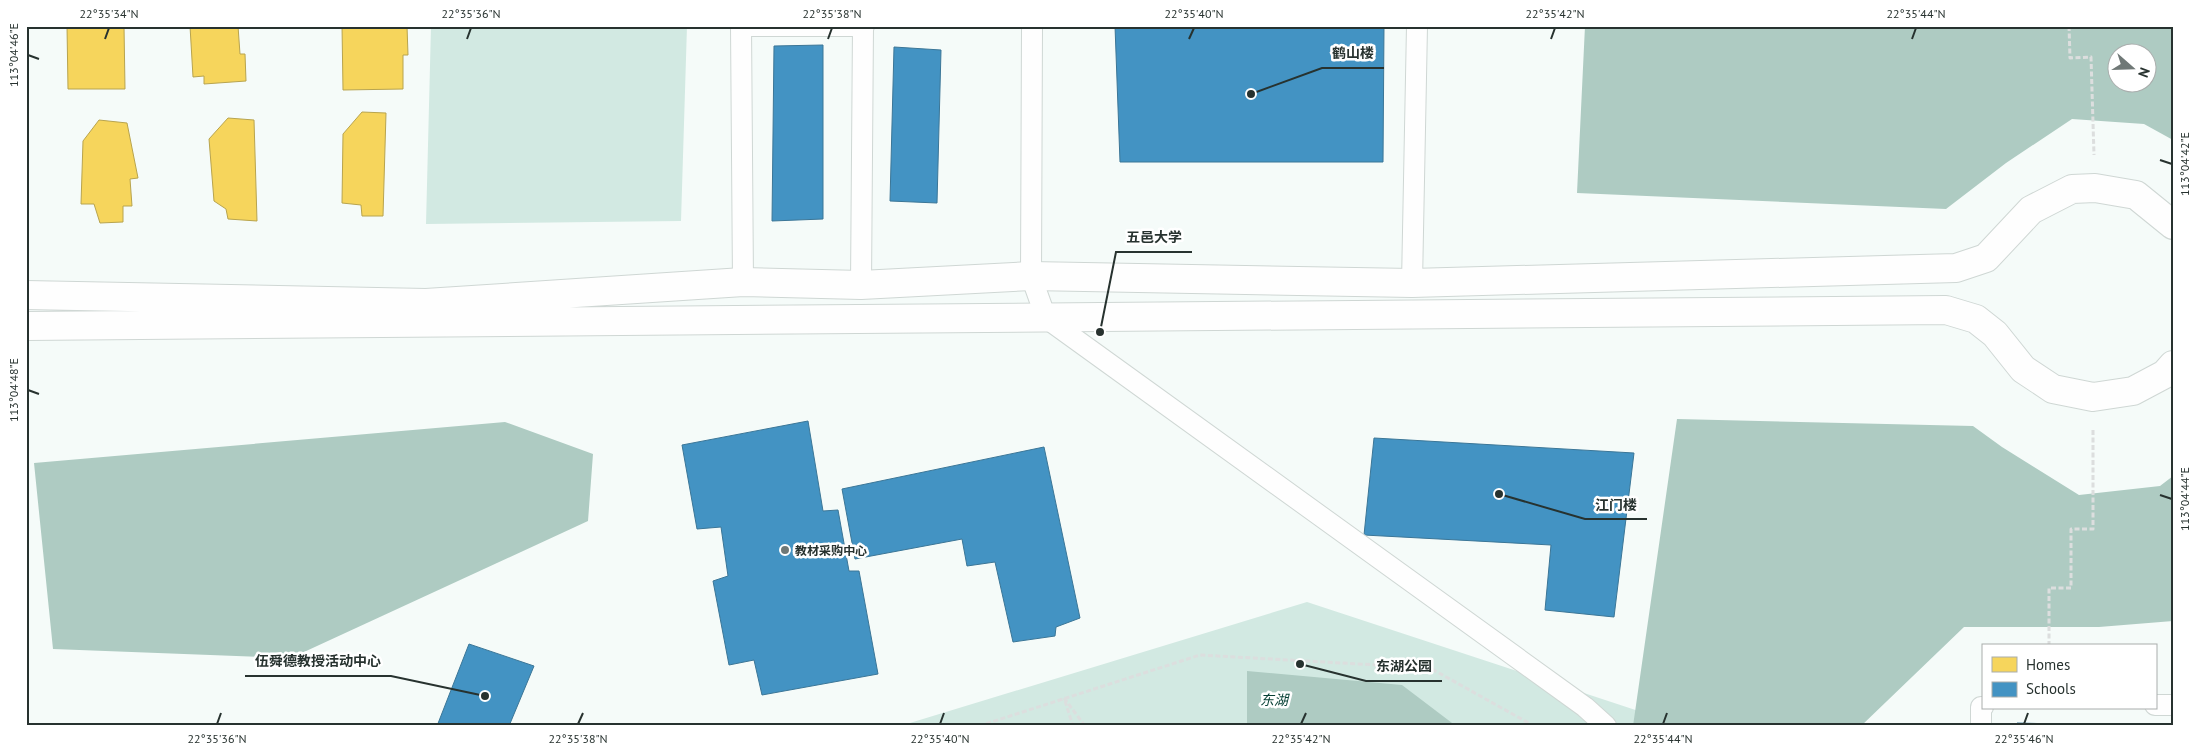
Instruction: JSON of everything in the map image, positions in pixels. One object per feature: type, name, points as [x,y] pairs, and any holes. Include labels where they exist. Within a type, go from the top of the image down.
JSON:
[{"type":"street","points":[[26,295],[426,303],[743,282],[861,285],[1030,276],[1412,283],[1956,268],[1986,258],[2030,210],[2072,189],[2095,188],[2136,195],[2173,225]]},
{"type":"street","points":[[26,326],[1946,310],[1976,319],[1996,334],[2023,369],[2053,389],[2093,397],[2133,391],[2165,374],[2173,365]]},
{"type":"lane","points":[[743,282],[741,26],[864,26],[861,285]]},
{"type":"lane","points":[[1032,26],[1030,276],[1046,318],[1585,707],[1606,726]]},
{"type":"lane","points":[[1412,283],[1417,26]]},
{"type":"lane","points":[[2156,706],[2173,705]]},
{"type":"lane","points":[[1981,726],[1982,707]]},
{"type":"path","points":[[2069,26],[2070,58],[2091,56],[2095,188]]},
{"type":"path","points":[[2049,644],[2049,588],[2071,588],[2071,529],[2093,530],[2093,397]]},
{"type":"path","points":[[979,726],[1200,655],[1430,668],[1534,726]]},
{"type":"path","points":[[1064,698],[1074,726]]},
{"type":"path","points":[[1064,698],[1085,726]]},
{"type":"shaded area","points":[[431,26],[687,26],[681,221],[426,224]]},
{"type":"shaded area","points":[[1307,602],[1684,726],[900,726]]},
{"type":"water","points":[[1585,26],[2173,26],[2173,140],[2144,124],[2072,119],[2006,163],[1946,209],[1577,193]]},
{"type":"water","points":[[1677,419],[1973,426],[2002,447],[2079,495],[2160,486],[2173,476],[2173,621],[2099,627],[1964,627],[1861,726],[1633,726]]},
{"type":"water","points":[[505,422],[593,454],[588,521],[291,658],[53,649],[34,463]]},
{"type":"water","name":"东湖","points":[[1247,671],[1402,685],[1456,726],[1247,726]]},
{"type":"building: Homes","points":[[67,26],[124,26],[125,89],[68,89]]},
{"type":"building: Homes","points":[[190,26],[238,26],[240,54],[245,54],[246,81],[204,84],[204,76],[193,77]]},
{"type":"building: Homes","points":[[342,26],[407,26],[408,55],[403,55],[403,89],[343,90]]},
{"type":"building: Homes","points":[[362,112],[386,113],[383,216],[362,216],[361,205],[342,203],[343,134]]},
{"type":"building: Homes","points":[[228,118],[254,120],[257,221],[228,219],[226,209],[214,201],[209,139]]},
{"type":"building: Homes","points":[[99,120],[127,123],[138,178],[130,179],[132,206],[123,206],[123,222],[100,223],[94,204],[81,204],[83,141]]},
{"type":"building: Schools","points":[[1115,26],[1384,26],[1383,162],[1120,162]]},
{"type":"building: Schools","points":[[823,45],[823,219],[772,221],[774,46]]},
{"type":"building: Schools","points":[[894,47],[941,50],[937,203],[890,201]]},
{"type":"building: Schools","name":"教材采购中心","points":[[808,421],[823,511],[838,510],[849,571],[859,571],[878,674],[762,695],[754,660],[729,665],[713,581],[728,576],[721,527],[697,529],[682,445]]},
{"type":"building: Schools","points":[[1374,438],[1634,453],[1614,617],[1545,610],[1551,545],[1364,535]]},
{"type":"building: Schools","points":[[1044,447],[1080,618],[1056,627],[1055,636],[1013,642],[995,562],[967,566],[962,539],[855,559],[842,489]]},
{"type":"building: Schools","points":[[469,644],[534,666],[509,726],[437,726]]},
{"type":"building: Schools","points":[[2017,723],[2135,726],[2016,726]]},
{"type":"place","name":"鹤山楼","points":[[1251,94]]},
{"type":"place","name":"五邑大学","points":[[1100,332]]},
{"type":"place","name":"江门楼","points":[[1499,494]]},
{"type":"place","name":"教材采购中心","points":[[785,550]]},
{"type":"place","name":"东湖公园","points":[[1300,664]]},
{"type":"place","name":"伍舜德教授活动中心","points":[[485,696]]}]
